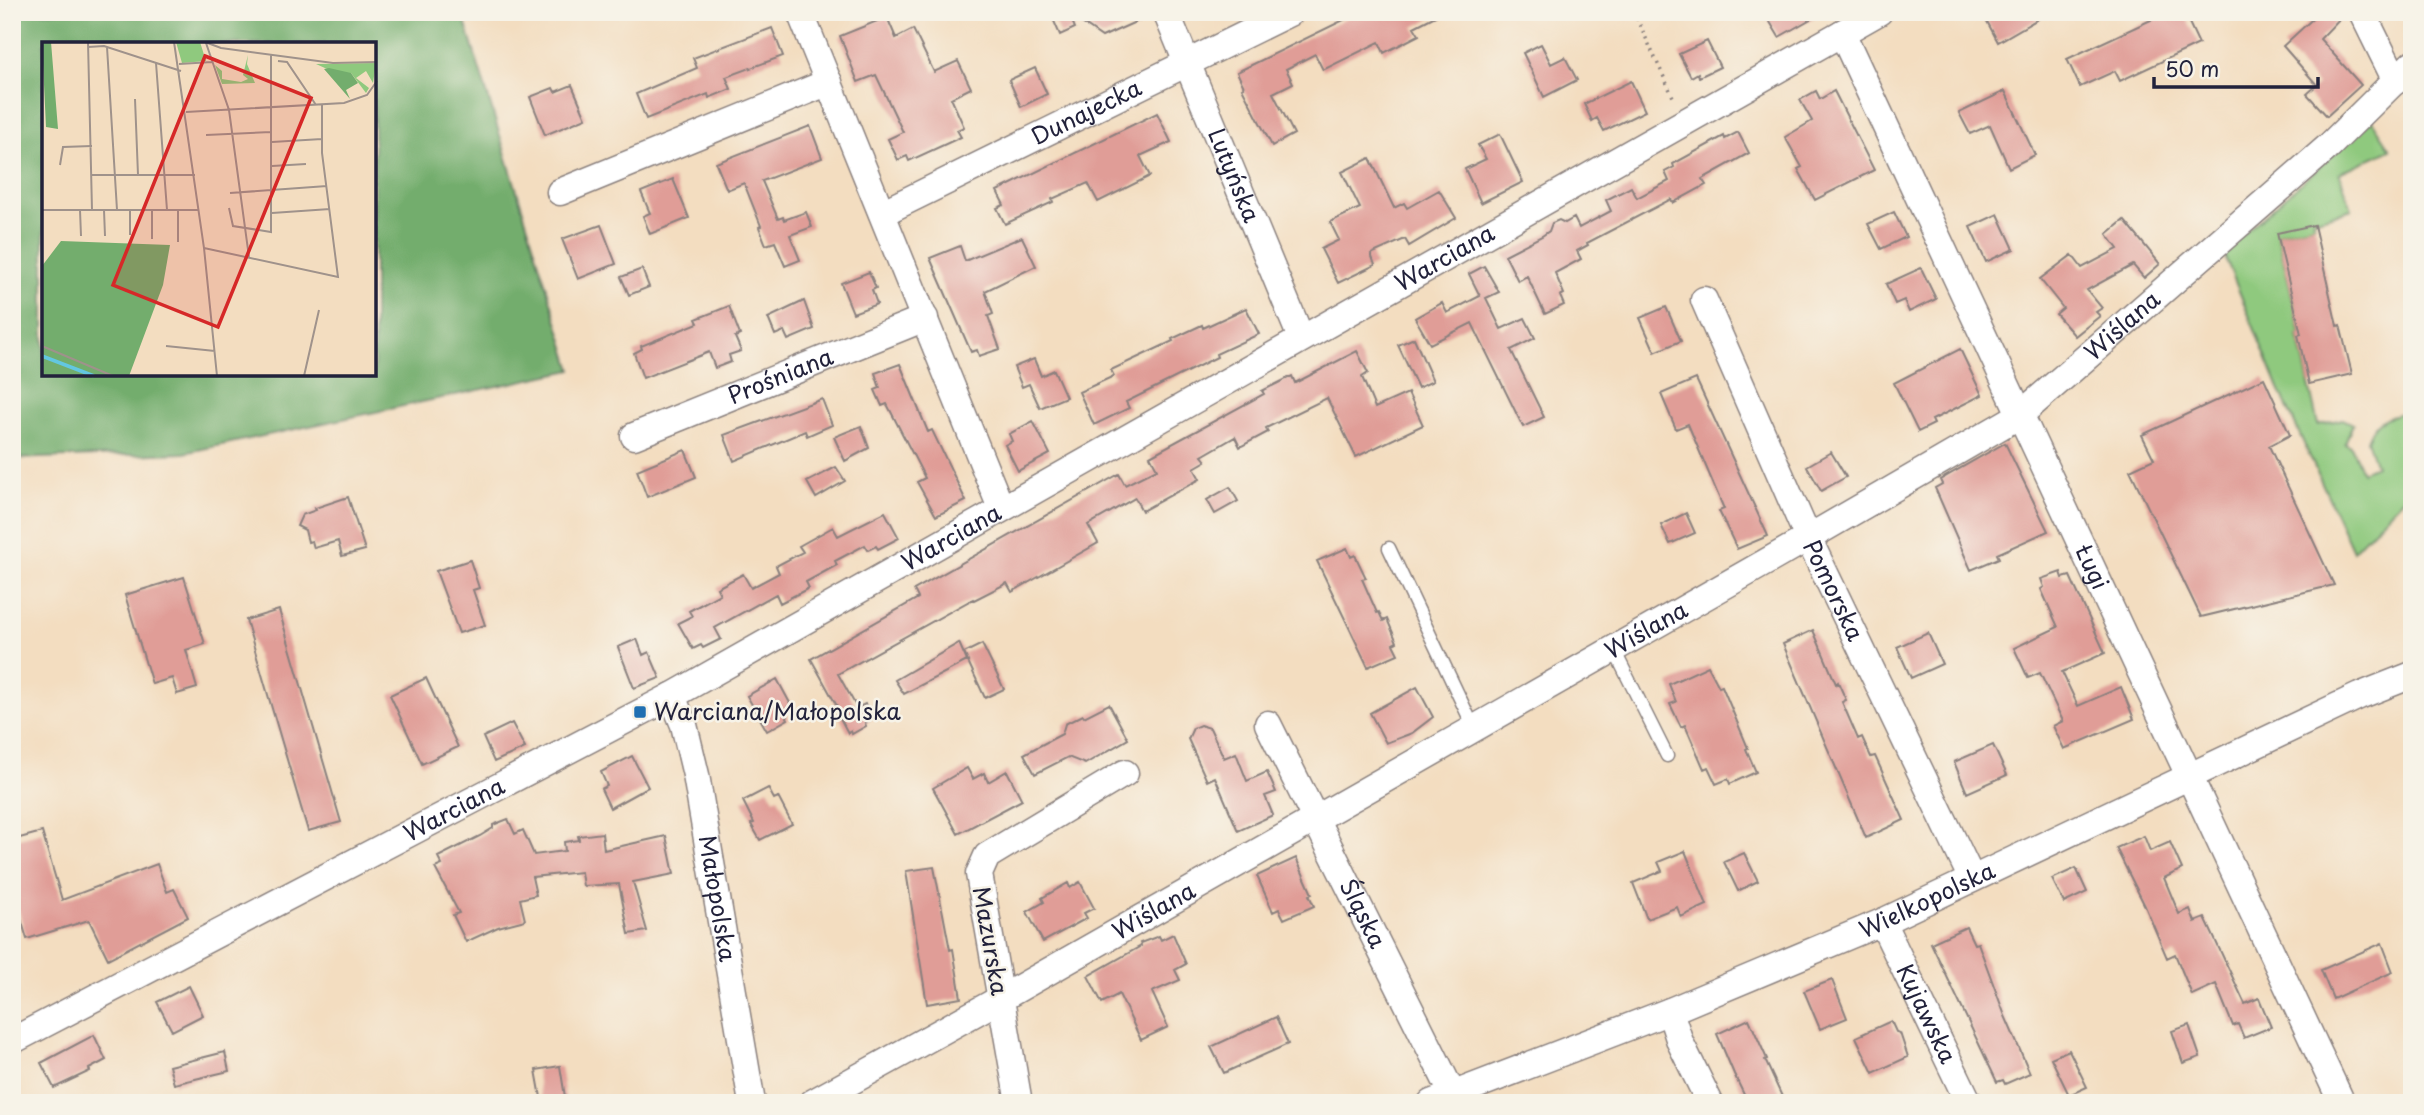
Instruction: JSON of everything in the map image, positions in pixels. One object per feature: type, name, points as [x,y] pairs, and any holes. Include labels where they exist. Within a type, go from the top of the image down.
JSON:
[{"type":"street","points":[[800,12],[1001,508]]},
{"type":"street","name":"Lutyńska","points":[[1166,12],[1301,338]]},
{"type":"street","name":"Dunajecka","points":[[883,213],[1292,12]]},
{"type":"street","name":"Warciana","points":[[12,1041],[671,696],[1879,12]]},
{"type":"street","points":[[2362,12],[2404,73]]},
{"type":"street","name":"Ługi","points":[[1842,33],[2342,1103]]},
{"type":"street","name":"Wiślana","points":[[812,1103],[1000,999],[2020,415],[2329,146],[2404,73]]},
{"type":"street","points":[[560,192],[829,82]]},
{"type":"street","name":"Pomorska","points":[[1704,300],[1808,538],[1972,879]]},
{"type":"street","name":"Prośniana","points":[[634,436],[925,318]]},
{"type":"street","name":"Wielkopolska","points":[[1447,1100],[1882,922],[2358,696],[2412,675]]},
{"type":"street","name":"Małopolska","points":[[671,696],[684,725],[696,775],[752,1103]]},
{"type":"street","name":"Śląska","points":[[1268,724],[1447,1100]]},
{"type":"street","name":"Mazurska","points":[[1019,1103],[979,874],[987,856],[1125,774]]},
{"type":"street","name":"Kujawska","points":[[1882,922],[1969,1103]]},
{"type":"street","points":[[1670,1011],[1680,1042],[1710,1103]]},
{"type":"lane","points":[[1389,548],[1474,728]]},
{"type":"lane","points":[[1613,648],[1667,756]]},
{"type":"path","points":[[1634,12],[1685,122]]},
{"type":"green space","points":[[12,12],[462,12],[572,370],[184,453],[12,459]]},
{"type":"green space","points":[[2372,120],[2391,149],[2339,173],[2352,209],[2313,220],[2314,225],[2277,233],[2301,334],[2298,336],[2318,425],[2343,419],[2353,424],[2345,443],[2351,446],[2362,472],[2376,466],[2367,440],[2375,426],[2390,416],[2412,411],[2412,489],[2353,551],[2279,389],[2223,252]]},
{"type":"building","points":[[1050,12],[1151,12],[1151,15],[1102,37],[1069,14],[1075,28],[1060,35]]},
{"type":"building","points":[[1360,12],[1443,12],[1414,27],[1419,35],[1384,53],[1379,42],[1323,70],[1315,54],[1286,69],[1293,83],[1273,93],[1294,134],[1272,146],[1242,88],[1244,87],[1237,72]]},
{"type":"building","points":[[1764,12],[1823,12],[1779,37]]},
{"type":"building","points":[[1982,12],[2050,12],[1998,42]]},
{"type":"building","points":[[2168,12],[2184,12],[2199,44],[2120,81],[2115,71],[2080,87],[2067,59]]},
{"type":"building","points":[[2320,12],[2346,12],[2320,39],[2361,85],[2327,116],[2307,94],[2317,85],[2283,46]]},
{"type":"building","points":[[887,17],[896,38],[913,29],[934,72],[958,61],[971,88],[951,98],[964,127],[957,130],[961,137],[909,161],[907,156],[898,160],[888,139],[903,132],[876,75],[858,82],[840,36]]},
{"type":"building","points":[[772,28],[783,56],[726,77],[731,89],[709,98],[708,94],[646,119],[636,94],[697,68],[693,58]]},
{"type":"building","points":[[1707,41],[1720,67],[1699,77],[1698,73],[1691,77],[1679,54]]},
{"type":"building","points":[[1541,44],[1551,64],[1565,57],[1577,80],[1544,97],[1523,53]]},
{"type":"building","points":[[1035,68],[1047,94],[1021,107],[1009,80]]},
{"type":"building","points":[[1631,81],[1645,111],[1604,131],[1597,118],[1592,121],[1584,104]]},
{"type":"building","points":[[572,85],[586,118],[545,135],[530,97],[553,88],[555,92]]},
{"type":"building","points":[[1816,91],[1820,99],[1834,91],[1874,170],[1815,200],[1798,169],[1802,167],[1785,137],[1812,121],[1800,100]]},
{"type":"building","points":[[2005,91],[2035,155],[2009,168],[1990,125],[1970,134],[1959,113]]},
{"type":"building","points":[[1157,113],[1171,142],[1140,156],[1150,176],[1098,202],[1088,183],[1005,224],[997,208],[1004,205],[997,191]]},
{"type":"building","points":[[810,126],[822,158],[762,181],[778,219],[783,217],[784,220],[806,212],[812,227],[790,235],[800,260],[785,266],[775,242],[766,245],[744,183],[727,190],[716,163]]},
{"type":"building","points":[[1738,132],[1749,153],[1702,179],[1706,185],[1673,203],[1671,199],[1587,243],[1588,245],[1577,251],[1581,259],[1555,273],[1564,294],[1560,296],[1564,305],[1545,314],[1527,276],[1518,281],[1505,255],[1542,236],[1549,231],[1552,223],[1559,220],[1565,223],[1574,218],[1579,228],[1611,211],[1606,200],[1631,187],[1637,198],[1669,181],[1665,172],[1674,167],[1673,164],[1724,136],[1725,139]]},
{"type":"building","points":[[1500,134],[1523,182],[1481,203],[1465,169],[1486,159],[1478,145]]},
{"type":"building","points":[[1370,158],[1394,208],[1404,203],[1407,208],[1439,190],[1456,218],[1409,246],[1405,239],[1371,254],[1375,265],[1338,283],[1321,249],[1339,240],[1330,222],[1360,208],[1342,172]]},
{"type":"building","points":[[673,179],[689,218],[650,234],[643,216],[650,213],[641,192]]},
{"type":"building","points":[[1894,212],[1906,237],[1881,249],[1868,224]]},
{"type":"building","points":[[1998,214],[2014,249],[1986,262],[1970,227]]},
{"type":"building","points":[[2124,220],[2160,264],[2144,278],[2133,265],[2087,290],[2102,308],[2096,312],[2100,316],[2075,336],[2056,314],[2063,308],[2040,279],[2072,255],[2082,268],[2118,249],[2107,234]]},
{"type":"building","points":[[601,225],[616,264],[578,279],[562,239]]},
{"type":"building","points":[[2314,225],[2337,326],[2340,325],[2352,374],[2309,384],[2298,335],[2301,334],[2277,233]]},
{"type":"building","points":[[1022,237],[1036,266],[985,291],[993,314],[988,316],[1000,349],[979,356],[977,350],[971,352],[930,258],[960,246],[965,261]]},
{"type":"building","points":[[1484,266],[1499,292],[1486,298],[1501,329],[1525,318],[1535,338],[1511,350],[1544,417],[1523,427],[1472,323],[1430,344],[1415,318],[1442,303],[1447,313],[1480,296],[1469,274]]},
{"type":"building","points":[[1921,268],[1936,299],[1909,312],[1904,300],[1895,304],[1886,284]]},
{"type":"building","points":[[642,269],[649,287],[629,295],[621,277]]},
{"type":"building","points":[[869,272],[876,288],[872,290],[877,304],[853,313],[841,283]]},
{"type":"building","points":[[804,301],[814,329],[788,340],[784,331],[775,335],[768,318]]},
{"type":"building","points":[[729,306],[740,335],[735,337],[741,351],[729,355],[731,362],[715,368],[709,352],[643,378],[634,353],[642,349],[641,346],[698,323],[696,319]]},
{"type":"building","points":[[1666,307],[1681,341],[1655,352],[1640,318]]},
{"type":"building","points":[[1246,308],[1259,334],[1126,402],[1129,408],[1094,425],[1079,392],[1114,376],[1111,370],[1173,341],[1172,339]]},
{"type":"building","points":[[1414,338],[1433,381],[1418,388],[1398,345]]},
{"type":"building","points":[[1960,349],[1982,395],[1932,420],[1934,424],[1918,432],[1894,383]]},
{"type":"building","points":[[1357,351],[1368,373],[1362,377],[1375,408],[1408,393],[1423,425],[1356,457],[1327,398],[1266,428],[1268,432],[1240,447],[1235,437],[1202,456],[1206,461],[1194,468],[1200,479],[1142,511],[1135,498],[1088,525],[1098,543],[1012,592],[1007,583],[973,599],[838,674],[857,708],[865,704],[873,718],[865,723],[866,726],[852,734],[851,731],[848,733],[840,718],[843,717],[811,659],[918,598],[914,590],[1119,474],[1125,485],[1157,469],[1150,456],[1264,394],[1262,391],[1292,376],[1295,383]]},
{"type":"building","points":[[1034,359],[1041,376],[1054,370],[1066,397],[1040,408],[1029,384],[1022,387],[1014,367]]},
{"type":"building","points":[[900,364],[928,432],[932,430],[966,501],[936,516],[917,482],[925,478],[887,404],[882,406],[875,390],[880,388],[875,373]]},
{"type":"building","points":[[2264,378],[2290,435],[2269,446],[2334,585],[2201,617],[2130,470],[2154,459],[2142,435]]},
{"type":"building","points":[[1696,379],[1768,536],[1737,549],[1719,511],[1724,509],[1688,424],[1676,429],[1661,394]]},
{"type":"building","points":[[822,399],[832,425],[807,436],[805,431],[734,461],[724,435]]},
{"type":"building","points":[[1033,421],[1050,454],[1018,471],[1005,445],[1012,441],[1009,434]]},
{"type":"building","points":[[861,426],[869,448],[845,461],[834,437]]},
{"type":"building","points":[[2005,443],[2048,531],[1997,554],[1999,558],[1971,570],[1935,488],[1942,484],[1940,480]]},
{"type":"building","points":[[685,450],[696,477],[647,497],[637,470]]},
{"type":"building","points":[[1831,452],[1846,477],[1821,491],[1807,466]]},
{"type":"building","points":[[836,467],[845,481],[816,498],[807,482]]},
{"type":"building","points":[[1230,487],[1238,501],[1215,514],[1207,500]]},
{"type":"building","points":[[348,497],[365,550],[342,556],[338,541],[314,548],[312,541],[308,542],[305,530],[297,526],[302,515]]},
{"type":"building","points":[[885,512],[899,538],[878,549],[876,546],[868,550],[865,545],[835,561],[837,565],[806,582],[809,588],[780,603],[776,594],[715,628],[721,639],[703,648],[701,645],[693,649],[678,623],[692,616],[689,611],[720,594],[717,588],[743,574],[751,588],[779,573],[776,566],[803,552],[799,546],[833,527],[838,536]]},
{"type":"building","points":[[1686,513],[1695,533],[1670,544],[1661,525]]},
{"type":"building","points":[[1347,548],[1351,557],[1355,555],[1366,578],[1362,579],[1377,613],[1379,612],[1383,621],[1387,619],[1397,642],[1393,644],[1398,654],[1368,667],[1317,561]]},
{"type":"building","points":[[470,560],[479,588],[473,590],[485,625],[459,633],[436,571]]},
{"type":"building","points":[[2061,572],[2063,578],[2070,576],[2105,653],[2062,672],[2078,706],[2121,687],[2134,719],[2064,749],[2053,726],[2063,721],[2040,673],[2028,678],[2014,648],[2058,627],[2041,589],[2044,587],[2041,579]]},
{"type":"building","points":[[184,577],[205,644],[186,650],[197,688],[177,694],[172,678],[152,684],[125,595]]},
{"type":"building","points":[[279,610],[341,822],[308,831],[246,620]]},
{"type":"building","points":[[1813,630],[1836,684],[1838,682],[1846,700],[1842,702],[1858,739],[1862,737],[1871,757],[1875,756],[1904,820],[1866,838],[1783,644]]},
{"type":"building","points":[[1928,633],[1942,664],[1911,678],[1897,647]]},
{"type":"building","points":[[637,639],[643,655],[649,652],[660,678],[634,688],[618,647]]},
{"type":"building","points":[[959,643],[967,661],[904,694],[895,680]]},
{"type":"building","points":[[982,644],[1004,689],[985,698],[964,653]]},
{"type":"building","points":[[1708,666],[1719,687],[1722,686],[1756,772],[1730,784],[1728,779],[1716,784],[1708,767],[1704,769],[1685,725],[1681,727],[1670,704],[1676,702],[1669,684]]},
{"type":"building","points":[[426,678],[458,747],[422,764],[390,695]]},
{"type":"building","points":[[777,679],[791,705],[783,710],[788,719],[767,731],[747,696]]},
{"type":"building","points":[[1417,687],[1433,717],[1412,733],[1386,743],[1370,713]]},
{"type":"building","points":[[1109,704],[1128,739],[1085,764],[1068,757],[1035,774],[1024,754],[1062,734],[1065,724]]},
{"type":"building","points":[[512,723],[525,748],[494,762],[483,737]]},
{"type":"building","points":[[1200,725],[1210,728],[1224,758],[1236,753],[1247,781],[1267,772],[1276,792],[1265,796],[1273,815],[1238,831],[1215,777],[1207,781],[1188,739],[1193,728]]},
{"type":"building","points":[[1993,745],[2007,775],[1967,793],[1954,762]]},
{"type":"building","points":[[632,756],[648,787],[610,808],[601,789],[607,786],[601,772]]},
{"type":"building","points":[[967,768],[973,779],[984,773],[988,782],[1007,771],[1022,800],[958,834],[933,788]]},
{"type":"building","points":[[768,788],[774,799],[778,797],[792,824],[760,840],[743,801]]},
{"type":"building","points":[[508,819],[515,834],[523,830],[534,855],[565,851],[564,842],[579,840],[578,836],[602,833],[604,850],[666,836],[674,874],[633,882],[647,931],[629,934],[619,884],[583,886],[581,872],[532,877],[536,895],[520,899],[525,920],[498,927],[466,942],[453,915],[459,913],[435,868],[442,865],[438,857]]},
{"type":"building","points":[[42,832],[62,900],[157,864],[167,892],[174,889],[188,917],[108,959],[89,920],[27,939],[12,889],[12,840]]},
{"type":"building","points":[[2144,836],[2150,851],[2170,842],[2182,869],[2164,878],[2179,914],[2190,909],[2195,922],[2205,918],[2245,1004],[2259,998],[2271,1027],[2244,1038],[2238,1024],[2233,1026],[2216,984],[2192,995],[2175,954],[2167,958],[2116,848]]},
{"type":"building","points":[[1685,851],[1707,905],[1681,917],[1677,907],[1647,919],[1633,883],[1662,871],[1658,862]]},
{"type":"building","points":[[1744,853],[1758,881],[1738,891],[1724,862]]},
{"type":"building","points":[[1296,858],[1312,894],[1309,895],[1314,906],[1284,919],[1279,909],[1273,912],[1257,876]]},
{"type":"building","points":[[934,867],[961,998],[927,1004],[906,871]]},
{"type":"building","points":[[2076,868],[2087,892],[2064,903],[2052,879]]},
{"type":"building","points":[[1080,882],[1094,908],[1084,913],[1087,918],[1043,942],[1027,912],[1044,902],[1042,898],[1068,883],[1070,888]]},
{"type":"building","points":[[1966,927],[1974,944],[1978,943],[2030,1073],[2005,1084],[2003,1080],[1997,1082],[1931,943]]},
{"type":"building","points":[[1173,934],[1186,964],[1175,970],[1180,980],[1152,992],[1168,1027],[1141,1040],[1119,994],[1102,1003],[1088,976],[1141,946],[1140,943],[1159,936],[1161,940]]},
{"type":"building","points":[[2382,943],[2393,972],[2333,999],[2321,970]]},
{"type":"building","points":[[1832,980],[1847,1018],[1820,1029],[1804,991]]},
{"type":"building","points":[[189,986],[203,1015],[172,1031],[157,1002]]},
{"type":"building","points":[[1276,1017],[1288,1044],[1224,1073],[1211,1047]]},
{"type":"building","points":[[1749,1019],[1785,1103],[1748,1103],[1734,1074],[1717,1034]]},
{"type":"building","points":[[1891,1021],[1896,1032],[1900,1033],[1908,1057],[1873,1073],[1856,1037]]},
{"type":"building","points":[[2189,1025],[2200,1057],[2183,1063],[2172,1031]]},
{"type":"building","points":[[94,1035],[106,1060],[54,1088],[41,1063]]},
{"type":"building","points":[[2069,1050],[2087,1087],[2069,1095],[2051,1058]]},
{"type":"building","points":[[225,1052],[229,1071],[174,1084],[169,1066]]},
{"type":"building","points":[[560,1066],[566,1103],[542,1103],[536,1070]]},
{"type":"place","name":"Warciana/Małopolska","points":[[640,712]]}]
